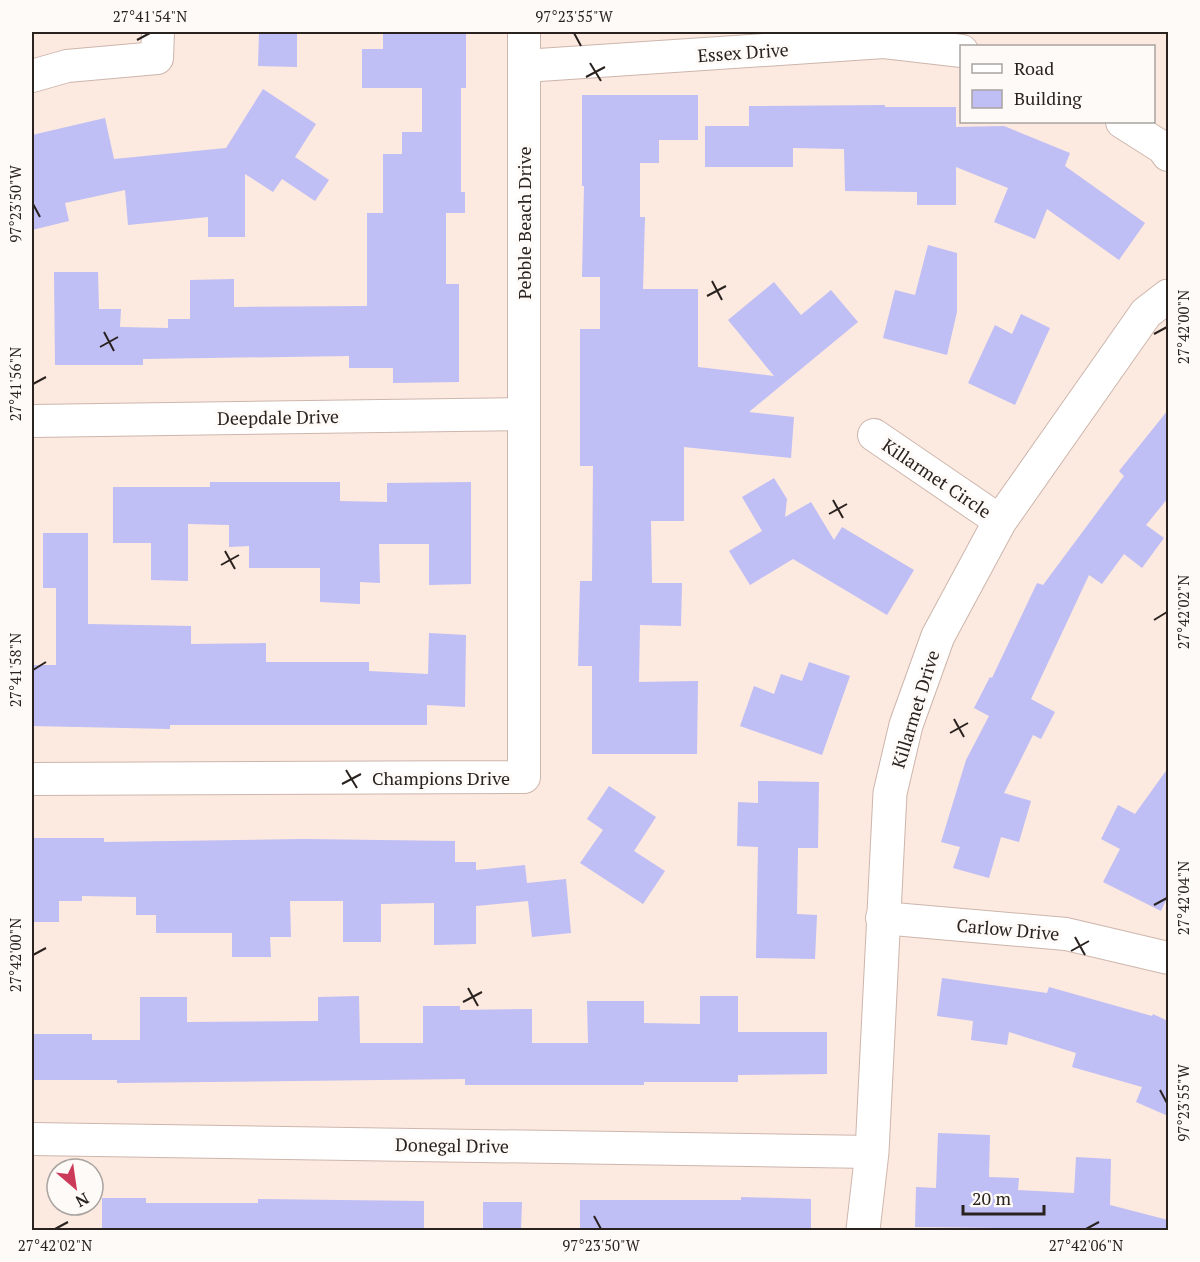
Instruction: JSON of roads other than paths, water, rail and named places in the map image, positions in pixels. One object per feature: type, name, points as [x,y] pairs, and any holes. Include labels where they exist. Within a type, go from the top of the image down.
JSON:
[{"type":"street","points":[[32,75],[68,66],[157,58],[158,32]]},
{"type":"street","name":"Pebble Beach Drive","points":[[524,32],[524,414]]},
{"type":"street","name":"Essex Drive","points":[[524,66],[884,37],[960,51]]},
{"type":"street","points":[[1124,123],[1163,148],[1168,155]]},
{"type":"street","name":"Killarmet Drive","points":[[863,1230],[872,1152],[890,793],[906,725],[938,636],[1000,522],[1146,313],[1168,296]]},
{"type":"street","name":"Deepdale Drive","points":[[32,421],[524,414]]},
{"type":"street","name":"Champions Drive","points":[[32,779],[524,777],[524,414]]},
{"type":"street","name":"Killarmet Circle","points":[[874,435],[1000,522]]},
{"type":"street","name":"Carlow Drive","points":[[882,918],[1066,934],[1168,958]]},
{"type":"street","name":"Donegal Drive","points":[[32,1138],[872,1152]]}]
